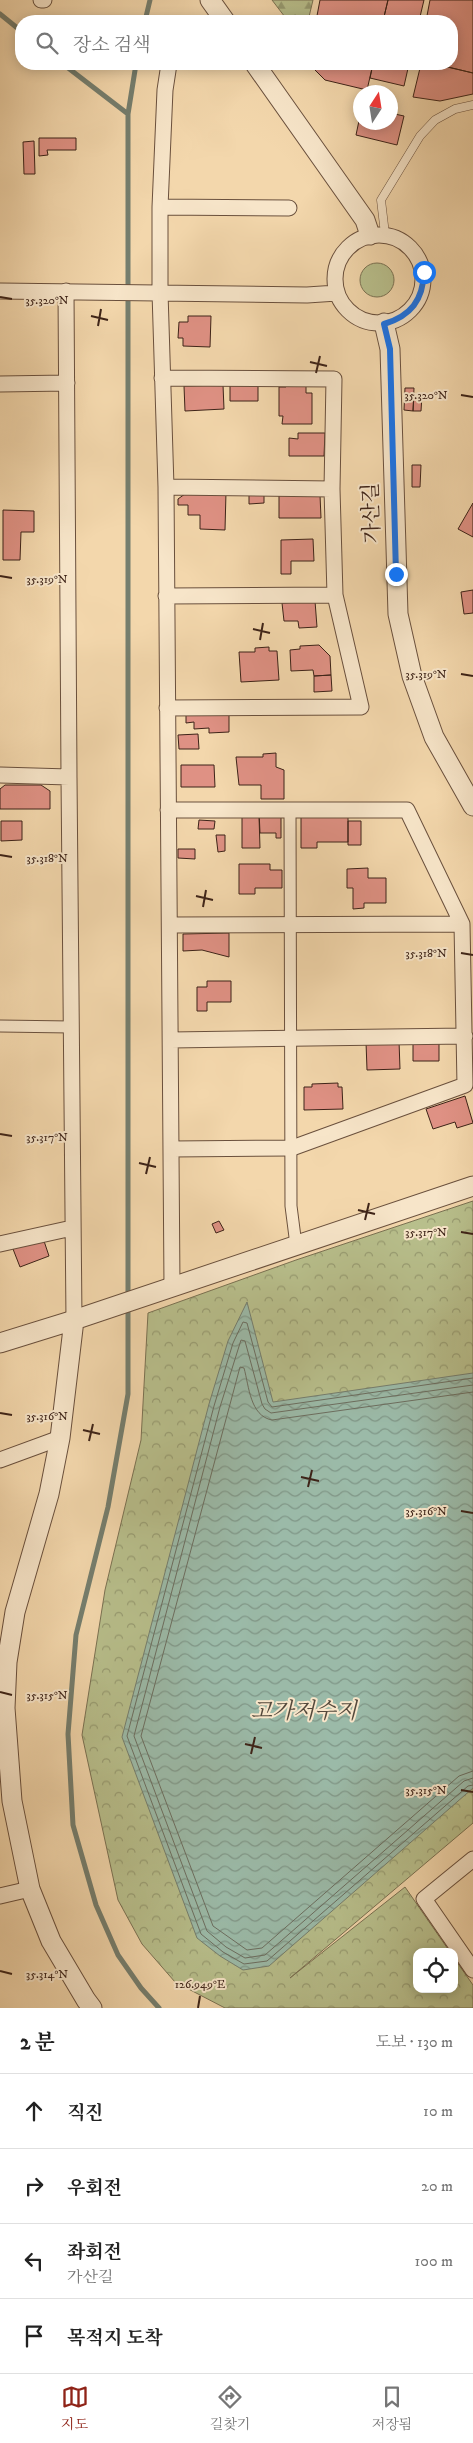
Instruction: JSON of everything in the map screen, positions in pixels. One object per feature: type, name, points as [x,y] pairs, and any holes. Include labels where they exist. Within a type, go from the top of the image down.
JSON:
[{"type":"street","points":[[210,0],[221,15]]},
{"type":"street","points":[[166,1288],[172,1149],[166,487],[162,378],[154,292],[165,90],[168,70]]},
{"type":"street","points":[[259,70],[365,220],[378,235]]},
{"type":"street","points":[[160,206],[289,208]]},
{"type":"street","points":[[378,235],[399,239],[411,247],[419,258],[424,272],[423,287],[419,300],[410,312],[398,320],[384,324],[368,322],[355,316],[344,306],[336,293],[334,278],[337,263],[356,240],[378,235]]},
{"type":"street","points":[[0,291],[307,295],[336,293]]},
{"type":"street","points":[[66,292],[74,1320],[60,1438],[49,1494],[15,1612],[7,1662],[5,1708],[12,1801],[30,1889],[51,1941],[92,2008]]},
{"type":"street","name":"가산길","points":[[384,324],[390,349],[398,614],[412,676],[434,737],[473,804]]},
{"type":"street","points":[[162,378],[334,379],[332,489],[336,595],[361,707],[167,708]]},
{"type":"street","points":[[0,384],[67,383]]},
{"type":"street","points":[[166,487],[332,489]]},
{"type":"street","points":[[166,596],[336,595]]},
{"type":"street","points":[[0,775],[69,777]]},
{"type":"street","points":[[290,809],[291,1206],[296,1245]]},
{"type":"street","points":[[168,810],[407,810],[462,924],[465,1036],[465,1085],[292,1148],[172,1149]]},
{"type":"street","points":[[171,925],[462,924]]},
{"type":"street","points":[[0,1026],[71,1027]]},
{"type":"street","points":[[171,1040],[465,1036]]},
{"type":"street","points":[[0,1343],[94,1315],[166,1288],[473,1186]]},
{"type":"street","points":[[0,1244],[72,1228]]},
{"type":"street","points":[[0,1460],[60,1438]]},
{"type":"street","points":[[471,1962],[424,1899],[473,1859]]},
{"type":"street","points":[[0,1896],[30,1889]]},
{"type":"lane","points":[[378,235],[381,200],[420,136],[435,120],[454,109],[473,105]]},
{"type":"green space","points":[[272,0],[313,0],[309,15],[283,15]]},
{"type":"green space","points":[[377,263],[384,264],[389,268],[393,273],[393,287],[389,292],[384,296],[377,297],[370,296],[365,292],[361,287],[360,280],[361,273],[365,268],[370,264]]},
{"type":"green space","name":"고가저수지","points":[[473,1201],[473,1823],[290,1978],[405,1887],[447,1948],[413,1948],[413,1993],[458,1993],[458,1964],[473,1985],[473,2008],[225,2008],[175,1982],[142,1944],[118,1900],[82,1735],[105,1590],[141,1440],[148,1313],[296,1260]]},
{"type":"water","name":"고가저수지","points":[[247,1302],[273,1402],[473,1373],[473,1788],[269,1966],[243,1970],[220,1956],[197,1938],[122,1737],[209,1404],[228,1341]]},
{"type":"building","points":[[320,0],[388,0],[384,15],[317,15]]},
{"type":"building","points":[[388,0],[424,0],[420,15],[384,15]]},
{"type":"building","points":[[430,0],[473,0],[473,73],[458,69],[458,15],[427,15]]},
{"type":"building","points":[[458,69],[473,73],[473,94],[440,101],[413,97],[420,70]]},
{"type":"building","points":[[315,70],[372,70],[368,85],[353,85],[353,87],[325,80]]},
{"type":"building","points":[[372,70],[408,70],[404,86],[370,78]]},
{"type":"building","points":[[398,115],[404,116],[397,145],[356,135],[357,130],[398,130]]},
{"type":"building","points":[[39,138],[76,138],[76,150],[47,150],[48,155],[39,156]]},
{"type":"building","points":[[34,141],[35,174],[24,174],[23,142]]},
{"type":"building","points":[[188,316],[211,316],[210,347],[183,346],[183,338],[178,338],[179,322],[188,322]]},
{"type":"building","points":[[230,383],[258,383],[258,401],[230,401]]},
{"type":"building","points":[[286,384],[306,386],[306,393],[312,393],[312,424],[282,424],[283,416],[279,416],[279,387],[286,387]]},
{"type":"building","points":[[223,385],[224,409],[185,411],[184,386]]},
{"type":"building","points":[[405,388],[414,388],[413,411],[404,410]]},
{"type":"building","points":[[414,395],[422,395],[421,411],[413,411]]},
{"type":"building","points":[[298,433],[325,433],[324,456],[289,456],[289,438],[298,439]]},
{"type":"building","points":[[412,465],[421,465],[420,487],[412,487]]},
{"type":"building","points":[[189,491],[226,492],[225,530],[200,529],[200,515],[188,515],[188,505],[178,505],[178,499]]},
{"type":"building","points":[[279,491],[320,495],[321,518],[279,518]]},
{"type":"building","points":[[249,494],[264,494],[264,503],[249,504]]},
{"type":"building","points":[[473,503],[473,537],[458,529]]},
{"type":"building","points":[[3,510],[34,511],[34,532],[21,532],[20,560],[3,560]]},
{"type":"building","points":[[313,539],[314,561],[291,561],[291,574],[281,574],[281,540]]},
{"type":"building","points":[[473,590],[473,613],[464,614],[461,592]]},
{"type":"building","points":[[315,601],[317,627],[299,628],[298,621],[284,621],[282,603]]},
{"type":"building","points":[[319,645],[330,656],[331,675],[314,676],[313,670],[291,671],[290,650],[300,649],[300,646]]},
{"type":"building","points":[[269,647],[269,651],[277,651],[279,680],[241,682],[239,652],[255,652],[255,648]]},
{"type":"building","points":[[331,675],[332,691],[314,692],[314,676]]},
{"type":"building","points":[[186,710],[229,710],[229,732],[209,733],[209,728],[194,729],[194,722],[186,723]]},
{"type":"building","points":[[198,734],[199,749],[179,749],[178,735]]},
{"type":"building","points":[[276,753],[276,767],[284,770],[284,799],[261,799],[261,785],[239,785],[236,757],[263,757],[263,754]]},
{"type":"building","points":[[181,765],[214,765],[215,787],[181,787]]},
{"type":"building","points":[[5,785],[41,785],[50,791],[50,809],[0,809],[0,789]]},
{"type":"building","points":[[281,810],[281,838],[276,838],[276,833],[260,833],[259,811]]},
{"type":"building","points":[[242,816],[259,816],[260,848],[242,848]]},
{"type":"building","points":[[301,816],[348,816],[348,842],[317,842],[317,848],[301,848]]},
{"type":"building","points":[[199,820],[215,821],[214,829],[198,829]]},
{"type":"building","points":[[1,821],[22,821],[22,840],[1,841]]},
{"type":"building","points":[[348,821],[361,821],[361,845],[348,845]]},
{"type":"building","points":[[216,835],[225,835],[225,851],[218,852]]},
{"type":"building","points":[[178,849],[195,849],[195,859],[178,858]]},
{"type":"building","points":[[239,864],[270,864],[270,870],[282,870],[282,888],[255,888],[255,894],[239,894]]},
{"type":"building","points":[[368,868],[368,878],[386,878],[386,903],[364,903],[364,908],[353,909],[353,888],[347,888],[347,869]]},
{"type":"building","points":[[229,933],[229,957],[202,950],[183,951],[183,934]]},
{"type":"building","points":[[207,981],[231,981],[231,1002],[207,1002],[207,1011],[197,1011],[197,987],[207,987]]},
{"type":"building","points":[[399,1041],[400,1069],[367,1070],[366,1042]]},
{"type":"building","points":[[413,1041],[439,1041],[439,1061],[413,1061]]},
{"type":"building","points":[[338,1083],[338,1087],[342,1087],[343,1109],[304,1110],[304,1087],[312,1087],[312,1084]]},
{"type":"building","points":[[465,1096],[473,1123],[457,1128],[455,1122],[433,1129],[426,1109]]},
{"type":"building","points":[[219,1221],[224,1230],[216,1233],[212,1224]]},
{"type":"building","points":[[43,1238],[49,1256],[20,1267],[13,1249]]},
{"type":"waterway","points":[[146,15],[150,0]]},
{"type":"waterway","points":[[0,14],[15,26]]},
{"type":"waterway","points":[[71,70],[128,114],[128,1297]]},
{"type":"waterway","points":[[128,114],[135,70]]},
{"type":"waterway","points":[[128,1305],[128,1394],[108,1507],[76,1635],[68,1734],[73,1825],[96,1905],[118,1955],[141,1988],[159,2008]]},
{"type":"route","points":[[396,574],[390,349],[384,324],[398,320],[410,312],[419,300],[423,287],[424,272]]}]
